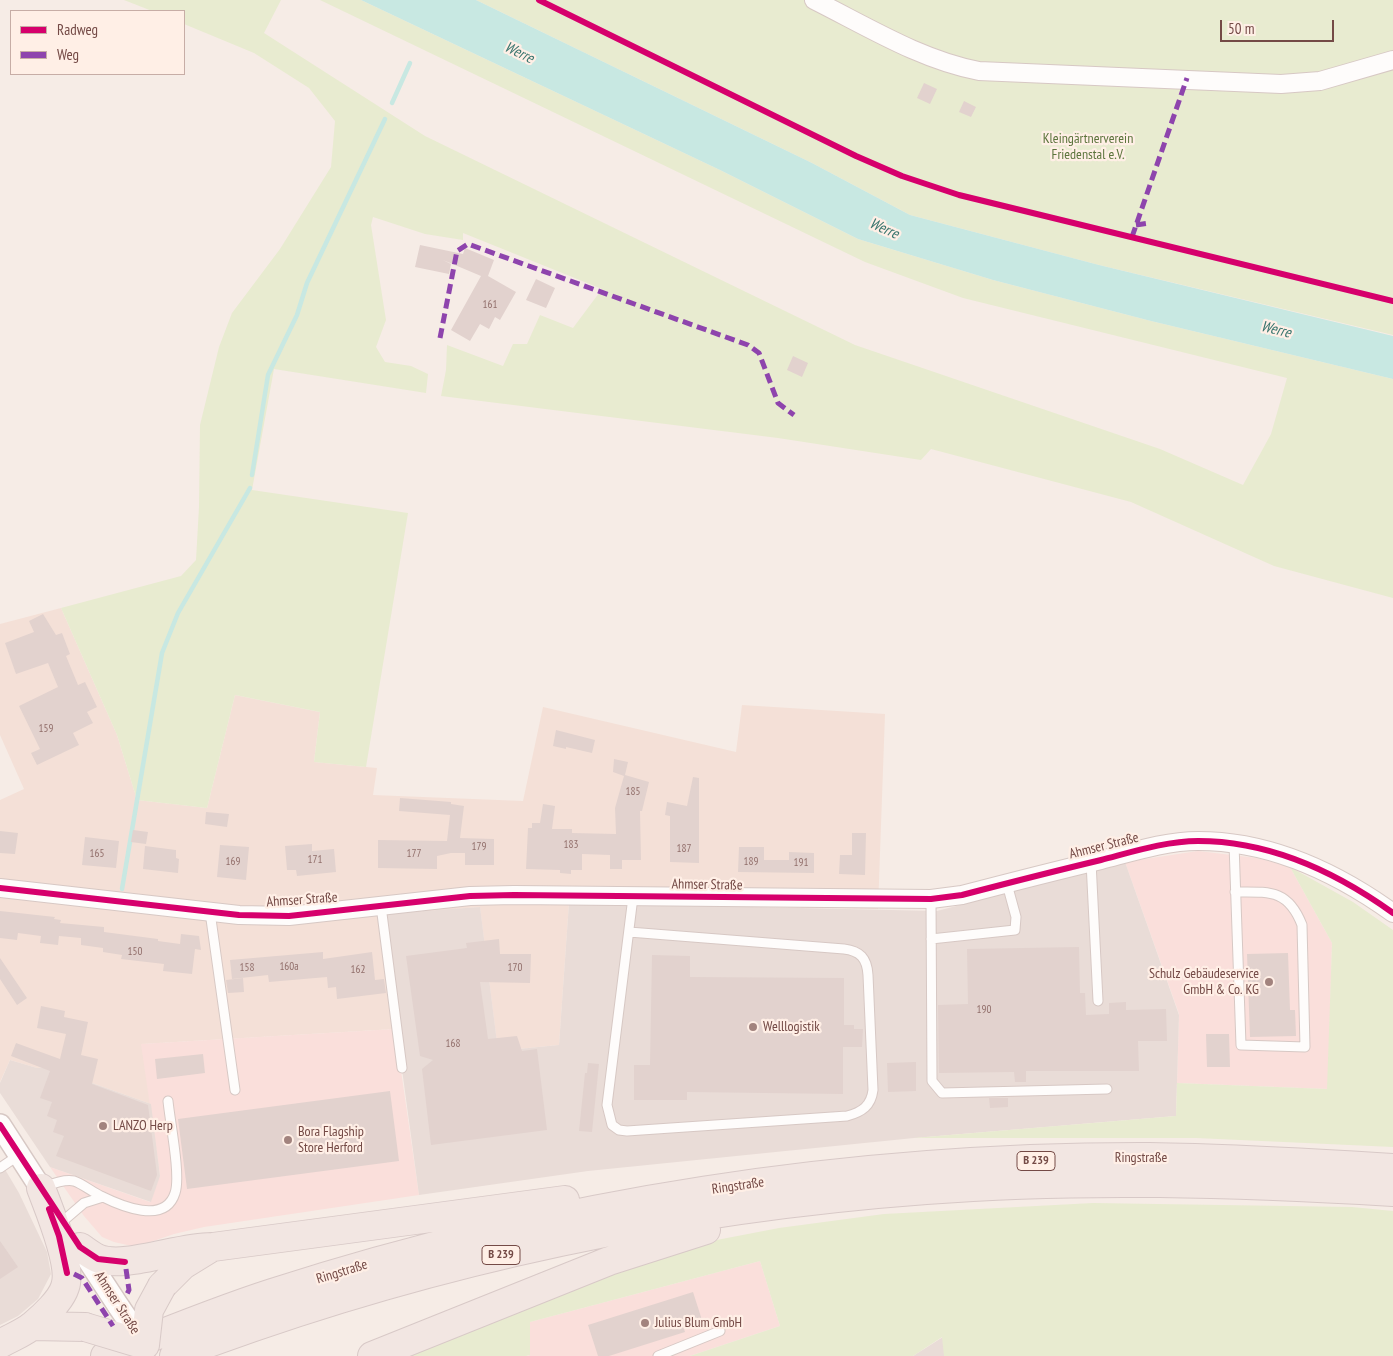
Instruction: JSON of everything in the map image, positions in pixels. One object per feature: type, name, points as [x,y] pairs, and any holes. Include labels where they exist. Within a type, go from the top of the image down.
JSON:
[{"type":"highway","name":"Ringstraße","points":[[105,1356],[270,1294],[370,1264],[557,1217],[681,1195],[808,1176],[1025,1161],[1149,1157],[1393,1168]]},
{"type":"highway","name":"Ringstraße","points":[[174,1356],[353,1293],[467,1263],[623,1229],[741,1209],[928,1190],[1113,1183],[1294,1187],[1393,1192]]},
{"type":"highway","points":[[80,1247],[98,1259],[125,1262],[194,1246],[213,1246],[661,1187],[681,1195]]},
{"type":"highway","points":[[0,1344],[32,1326],[62,1294],[66,1286],[67,1273],[59,1236],[41,1188]]},
{"type":"highway","points":[[372,1356],[618,1258],[694,1232],[797,1214],[838,1198]]},
{"type":"highway","points":[[32,1326],[85,1328],[149,1353],[149,1310],[162,1286],[182,1265],[213,1246]]},
{"type":"street","points":[[814,0],[927,56],[953,66],[979,71],[1187,78],[1281,84],[1320,81],[1393,60]]},
{"type":"street","name":"Ahmser Straße","points":[[0,888],[210,912],[288,916],[470,896],[931,899],[962,895],[1159,846],[1197,841],[1234,844],[1298,859],[1324,870],[1364,892],[1393,913]]},
{"type":"street","name":"Ahmser Straße","points":[[0,1126],[149,1353]]},
{"type":"lane","points":[[1234,844],[1235,892],[1241,1045],[1305,1047],[1302,925],[1296,910],[1286,899],[1272,892],[1235,892]]},
{"type":"lane","points":[[1091,862],[1098,1001]]},
{"type":"lane","points":[[931,939],[1015,930],[1016,917],[1007,884]]},
{"type":"lane","points":[[629,932],[855,950],[867,964],[868,975],[873,1090],[872,1098],[867,1106],[860,1112],[847,1116],[627,1131],[619,1130],[612,1125],[607,1106],[633,897]]},
{"type":"lane","points":[[931,899],[932,1081],[942,1093],[1106,1089]]},
{"type":"lane","points":[[381,906],[402,1068]]},
{"type":"lane","points":[[210,912],[235,1090]]},
{"type":"lane","points":[[41,1188],[57,1182],[73,1181],[103,1197],[143,1211],[157,1211],[168,1204],[175,1194],[177,1180],[168,1101]]},
{"type":"lane","points":[[0,1168],[20,1155]]},
{"type":"lane","points":[[63,1221],[84,1203],[103,1197]]},
{"type":"lane","points":[[658,1356],[720,1331]]},
{"type":"shaded area","points":[[61,608],[117,735],[137,800],[207,808],[235,695],[320,712],[314,762],[377,768],[373,795],[523,801],[543,707],[736,752],[742,705],[885,714],[878,909],[569,903],[559,1045],[498,1051],[480,907],[381,915],[395,1029],[142,1044],[151,1104],[47,1067],[37,1068],[10,1060],[0,1082],[0,800],[24,789],[0,735],[0,624]]},
{"type":"shaded area","points":[[1198,851],[1257,858],[1290,867],[1332,943],[1328,1089],[1177,1083],[1179,1014],[1125,862]]},
{"type":"shaded area","points":[[1125,862],[1179,1015],[1176,1116],[914,1138],[588,1171],[419,1195],[381,914],[480,907],[498,1051],[559,1045],[569,903],[937,911]]},
{"type":"shaded area","points":[[395,1029],[419,1195],[204,1227],[174,1234],[136,1247],[102,1237],[84,1216],[50,1167],[150,1202],[160,1175],[141,1044]]},
{"type":"shaded area","name":"LANZO Herp","points":[[10,1060],[37,1068],[47,1067],[151,1104],[160,1176],[151,1202],[50,1167],[0,1093],[0,1083]]},
{"type":"shaded area","points":[[0,1161],[19,1193],[47,1252],[51,1274],[38,1299],[18,1316],[0,1325]]},
{"type":"shaded area","points":[[760,1261],[780,1326],[690,1356],[526,1356],[530,1355],[530,1322]]},
{"type":"shaded area","points":[[943,1337],[956,1356],[913,1356]]},
{"type":"green space","points":[[124,0],[281,0],[264,33],[425,136],[855,345],[1160,449],[1243,485],[1271,434],[1287,378],[963,298],[865,262],[320,0],[361,0],[720,170],[858,239],[993,280],[1151,321],[1393,379],[1393,598],[1274,566],[1131,502],[931,449],[921,460],[778,438],[441,396],[446,370],[447,345],[503,366],[513,344],[527,344],[540,315],[573,328],[602,289],[463,233],[463,240],[425,234],[373,217],[371,225],[386,320],[376,347],[385,362],[411,366],[428,374],[426,393],[274,369],[252,490],[408,513],[366,767],[314,762],[320,712],[235,695],[207,808],[137,800],[117,735],[61,608],[181,576],[196,560],[200,425],[219,347],[232,313],[280,249],[331,167],[335,121],[309,88],[254,53],[185,24],[185,10],[149,10]]},
{"type":"green space","name":"Kleingärtnerverein Friedenstal e.V.","points":[[476,0],[1393,0],[1393,335],[1099,265],[910,215],[812,163]]},
{"type":"green space","points":[[1290,867],[1353,902],[1393,930],[1393,1147],[1196,1138],[914,1138],[1176,1116],[1177,1083],[1327,1089],[1332,943]]},
{"type":"green space","points":[[1093,1203],[1352,1207],[1393,1211],[1393,1356],[944,1356],[942,1337],[913,1356],[690,1356],[780,1326],[760,1261],[530,1322],[530,1355],[411,1356],[554,1296],[701,1243],[779,1228],[884,1214]]},
{"type":"water","name":"Werre","points":[[361,0],[476,0],[812,163],[910,215],[1099,265],[1393,336],[1393,379],[1151,321],[993,280],[858,239],[720,170]]},
{"type":"building","points":[[924,83],[937,89],[930,104],[917,98]]},
{"type":"building","points":[[964,101],[976,107],[971,117],[959,112]]},
{"type":"building","points":[[420,245],[463,254],[465,248],[494,260],[488,276],[516,292],[500,320],[495,317],[489,329],[480,324],[470,341],[451,330],[481,276],[443,260],[451,264],[449,274],[415,267]]},
{"type":"building","points":[[536,279],[555,288],[546,308],[526,300]]},
{"type":"building","points":[[793,356],[808,363],[802,377],[787,370]]},
{"type":"building","points":[[43,614],[56,635],[62,633],[70,654],[66,656],[78,685],[85,682],[97,707],[87,712],[93,723],[73,733],[79,745],[37,765],[31,753],[40,749],[19,706],[58,687],[48,663],[16,674],[5,643],[34,632],[29,621]]},
{"type":"building","points":[[556,730],[595,740],[592,753],[553,746]]},
{"type":"building","points":[[614,759],[628,762],[625,775],[649,782],[642,811],[640,811],[641,860],[622,860],[622,869],[610,869],[610,855],[582,854],[582,870],[571,870],[571,874],[560,873],[560,870],[526,869],[528,828],[532,828],[532,823],[540,823],[543,804],[555,806],[552,829],[572,829],[572,833],[616,834],[615,808],[624,776],[613,772]]},
{"type":"building","points":[[693,777],[699,778],[699,863],[670,862],[670,816],[665,815],[667,802],[687,806]]},
{"type":"building","points":[[400,798],[451,802],[451,804],[464,806],[460,838],[494,839],[494,865],[465,865],[465,853],[451,853],[437,856],[437,869],[378,868],[378,840],[447,841],[450,815],[399,811]]},
{"type":"building","points":[[206,812],[229,814],[227,827],[205,824]]},
{"type":"building","points":[[133,830],[148,832],[146,844],[131,842]]},
{"type":"building","points":[[0,831],[18,833],[15,854],[0,853]]},
{"type":"building","points":[[852,833],[866,833],[865,875],[839,874],[840,855],[852,855]]},
{"type":"building","points":[[85,837],[119,841],[116,868],[82,865]]},
{"type":"building","points":[[312,844],[312,851],[334,849],[336,872],[297,876],[296,870],[287,870],[285,846]]},
{"type":"building","points":[[220,845],[249,847],[246,880],[217,877]]},
{"type":"building","points":[[145,846],[176,850],[176,858],[179,859],[178,873],[143,869]]},
{"type":"building","points":[[739,847],[764,847],[764,860],[789,860],[789,852],[814,853],[814,873],[738,872]]},
{"type":"building","points":[[0,911],[55,917],[54,919],[61,920],[60,923],[104,927],[104,932],[158,939],[158,941],[180,944],[181,934],[199,936],[201,950],[195,949],[192,974],[163,971],[164,964],[121,959],[122,955],[103,952],[103,948],[81,945],[81,938],[59,936],[58,945],[40,943],[41,936],[18,933],[17,940],[0,938]]},
{"type":"building","points":[[499,939],[500,954],[531,954],[530,983],[480,982],[488,1039],[517,1036],[522,1051],[537,1049],[547,1130],[431,1145],[422,1069],[433,1060],[420,1056],[406,956],[467,948],[466,943]]},
{"type":"building","points":[[1079,947],[1080,993],[1085,993],[1086,1015],[1109,1014],[1109,1003],[1126,1002],[1126,1010],[1166,1009],[1167,1041],[1138,1041],[1139,1071],[1026,1071],[1026,1082],[1015,1082],[1014,1072],[939,1073],[938,1005],[968,1004],[967,949]]},
{"type":"building","points":[[323,952],[323,959],[372,952],[375,980],[384,979],[386,993],[337,999],[336,987],[328,988],[327,977],[269,982],[268,975],[232,979],[230,960]]},
{"type":"building","name":"Schulz Gebäudeservice GmbH & Co. KG","points":[[1288,953],[1290,1010],[1295,1010],[1296,1036],[1250,1037],[1247,954]]},
{"type":"building","name":"Welllogistik","points":[[652,955],[690,956],[690,977],[844,978],[844,1025],[854,1025],[854,1029],[863,1029],[862,1047],[843,1047],[843,1094],[687,1092],[687,1100],[634,1100],[634,1065],[650,1065]]},
{"type":"building","points":[[0,958],[27,998],[17,1005],[0,979]]},
{"type":"building","points":[[243,978],[244,992],[228,993],[226,980]]},
{"type":"building","name":"LANZO Herp","points":[[41,1006],[65,1011],[64,1017],[88,1022],[81,1055],[98,1059],[92,1084],[148,1105],[157,1175],[151,1191],[56,1156],[64,1136],[53,1132],[57,1120],[47,1116],[52,1102],[40,1098],[50,1071],[11,1056],[16,1043],[60,1059],[66,1034],[37,1028]]},
{"type":"building","points":[[1206,1034],[1229,1034],[1230,1067],[1207,1067]]},
{"type":"building","points":[[203,1054],[205,1073],[157,1079],[155,1059]]},
{"type":"building","points":[[916,1062],[916,1091],[888,1092],[887,1063]]},
{"type":"building","points":[[588,1063],[599,1064],[592,1132],[579,1131],[585,1073],[587,1073]]},
{"type":"building","name":"Bora Flagship Store Herford","points":[[390,1091],[399,1161],[187,1189],[178,1119]]},
{"type":"building","points":[[989,1098],[1008,1098],[1008,1107],[990,1108]]},
{"type":"building","points":[[0,1241],[18,1267],[0,1279]]},
{"type":"building","name":"Julius Blum GmbH","points":[[693,1292],[702,1320],[683,1326],[685,1332],[609,1356],[598,1356],[588,1325]]},
{"type":"waterway","points":[[392,103],[410,63]]},
{"type":"waterway","points":[[252,475],[268,375],[297,315],[307,283],[385,119]]},
{"type":"waterway","points":[[122,889],[162,653],[178,613],[250,488]]},
{"type":"marked path","points":[[1132,237],[1187,78]]},
{"type":"marked path","points":[[1136,225],[1150,223]]},
{"type":"marked path","points":[[440,338],[457,251],[468,244],[748,345],[759,353],[778,403],[794,415]]},
{"type":"marked path","points":[[126,1269],[129,1290],[127,1294]]},
{"type":"marked path","points":[[74,1274],[82,1278],[113,1326]]},
{"type":"cycle path","points":[[539,0],[856,156],[902,176],[959,195],[1393,301]]},
{"type":"cycle path","points":[[0,888],[239,915],[289,916],[470,896],[931,899],[962,895],[1149,848],[1186,841],[1198,841],[1225,842],[1251,846],[1301,862],[1349,884],[1393,913]]},
{"type":"cycle path","points":[[0,1125],[80,1247],[98,1259],[125,1262]]},
{"type":"cycle path","points":[[49,1209],[59,1236],[67,1273]]},
{"type":"place","name":"Schulz Gebäudeservice GmbH & Co. KG","points":[[1269,982]]},
{"type":"place","name":"Welllogistik","points":[[753,1027]]},
{"type":"place","name":"LANZO Herp","points":[[103,1126]]},
{"type":"place","name":"Bora Flagship Store Herford","points":[[288,1140]]},
{"type":"place","name":"Julius Blum GmbH","points":[[645,1323]]}]
